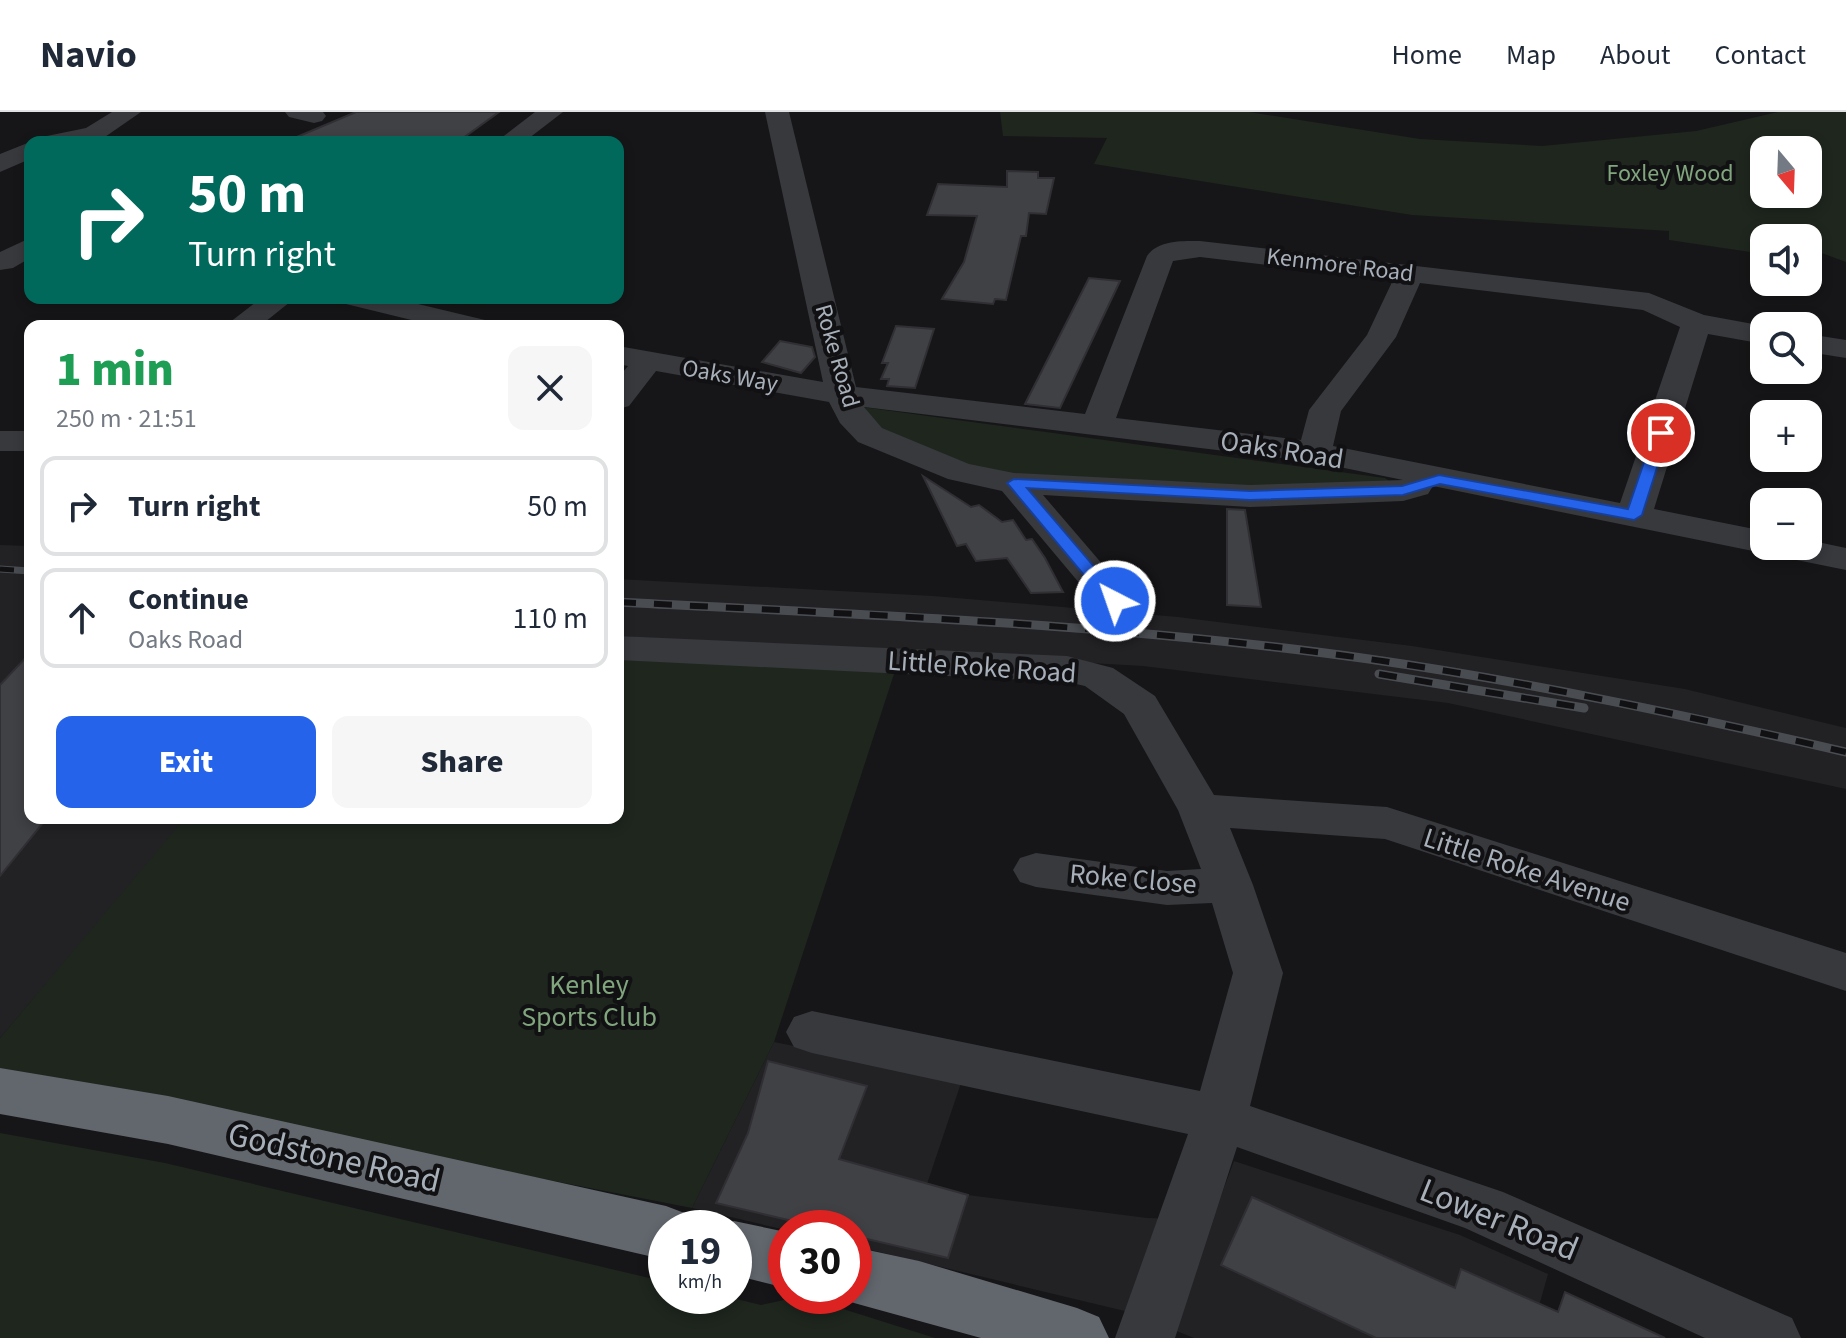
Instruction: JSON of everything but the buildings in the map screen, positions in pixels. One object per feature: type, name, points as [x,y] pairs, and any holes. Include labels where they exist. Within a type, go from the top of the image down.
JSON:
[{"type":"highway","name":"Godstone Road","points":[[0,1091],[168,1120],[648,1229]]},
{"type":"highway","points":[[872,1279],[919,1290],[1077,1338]]},
{"type":"street","points":[[50,136],[82,112]]},
{"type":"street","points":[[82,136],[93,134],[129,112]]},
{"type":"street","points":[[517,136],[551,112]]},
{"type":"street","name":"Roke Road","points":[[777,112],[842,395],[852,416],[870,435],[960,472],[1014,483],[1250,496],[1403,491],[1439,480]]},
{"type":"street","points":[[0,164],[24,152]]},
{"type":"street","name":"Kenmore Road","points":[[1097,425],[1161,256],[1175,250],[1200,249],[1649,302],[1696,323],[1750,333]]},
{"type":"street","points":[[1315,452],[1325,410],[1381,337],[1410,274]]},
{"type":"street","points":[[249,320],[271,304]]},
{"type":"street","points":[[381,304],[449,320]]},
{"type":"street","points":[[1634,515],[1696,323]]},
{"type":"street","points":[[1822,345],[1846,349]]},
{"type":"street","points":[[624,383],[633,358]]},
{"type":"street","name":"Oaks Way","points":[[633,358],[842,395]]},
{"type":"street","name":"Oaks Road","points":[[842,395],[1315,452],[1439,480],[1750,539]]},
{"type":"street","points":[[0,441],[24,441]]},
{"type":"street","points":[[1014,483],[1115,601]]},
{"type":"street","points":[[1822,554],[1846,559]]},
{"type":"street","name":"Little Roke Road","points":[[624,648],[1067,669],[1099,677],[1140,705],[1200,810],[1230,885],[1258,973],[1220,1118],[1145,1338]]},
{"type":"street","name":"Little Roke Avenue","points":[[1200,810],[1387,823],[1846,972]]},
{"type":"street","name":"Roke Close","points":[[1036,870],[1167,888],[1230,885]]},
{"type":"street","name":"Lower Road","points":[[812,1032],[1220,1118],[1483,1210],[1771,1338]]},
{"type":"shaded area","points":[[0,545],[24,546],[24,824],[182,824],[0,1038]]},
{"type":"shaded area","points":[[624,579],[933,596],[1178,617],[1412,646],[1685,689],[1846,728],[1846,789],[1448,703],[1143,666],[624,636]]},
{"type":"shaded area","points":[[774,1042],[962,1080],[927,1184],[968,1195],[1147,1218],[1212,1220],[1234,1161],[1460,1235],[1548,1274],[1530,1338],[1194,1338],[1129,1312],[872,1250],[872,1210],[768,1210],[768,1226],[752,1222],[752,1210],[692,1208]]},
{"type":"green space","name":"Foxley Wood","points":[[1000,112],[1249,112],[1420,139],[1542,146],[1696,131],[1778,112],[1846,112],[1846,262],[1822,253],[1822,224],[1750,224],[1750,252],[1669,240],[1669,231],[1412,215],[1094,164],[1107,138],[1003,136]]},
{"type":"green space","points":[[847,405],[1385,478],[1403,491],[1014,483],[870,435]]},
{"type":"green space","name":"Kenley Sports Club","points":[[624,659],[895,671],[774,1042],[692,1208],[0,1073],[0,1038],[180,824],[624,824]]},
{"type":"green space","points":[[0,1133],[165,1163],[648,1278],[648,1314],[752,1314],[752,1303],[768,1303],[768,1314],[859,1314],[935,1338],[0,1338]]},
{"type":"railway","points":[[0,569],[24,571]]},
{"type":"railway","points":[[624,602],[995,622],[1276,647],[1429,668],[1549,689],[1846,752]]},
{"type":"railway","points":[[1379,674],[1584,708]]},
{"type":"route","points":[[1115,601],[1014,483],[1250,496],[1403,491],[1439,480],[1634,515],[1661,433]]}]
